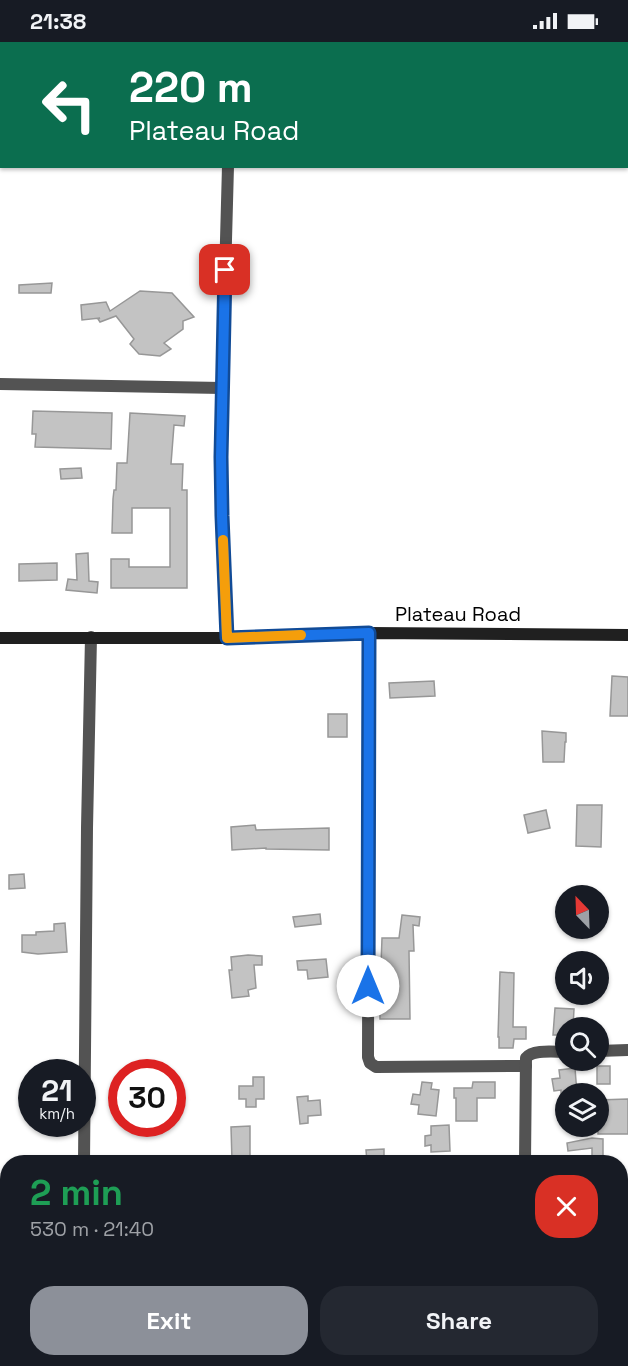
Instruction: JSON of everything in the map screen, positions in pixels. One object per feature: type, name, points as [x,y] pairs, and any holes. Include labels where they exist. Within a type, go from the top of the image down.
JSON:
[{"type":"street","points":[[227,638],[222,516],[222,388],[228,168]]},
{"type":"street","points":[[0,384],[222,388]]},
{"type":"street","points":[[369,633],[368,1056],[370,1063],[376,1067],[526,1066]]},
{"type":"street","name":"Plateau Road","points":[[0,638],[227,638],[369,633],[628,635]]},
{"type":"street","points":[[84,1155],[91,637]]},
{"type":"street","points":[[609,1051],[628,1050]]},
{"type":"street","points":[[525,1155],[526,1058],[530,1054],[555,1053]]},
{"type":"building","points":[[52,283],[51,293],[19,293],[19,285]]},
{"type":"building","points":[[140,291],[172,293],[194,317],[183,321],[183,329],[164,343],[171,349],[160,356],[139,354],[130,344],[134,339],[116,316],[100,322],[98,319],[100,318],[82,320],[81,305],[106,302],[110,311]]},
{"type":"building","points":[[33,411],[112,413],[111,449],[35,447],[36,434],[32,434]]},
{"type":"building","points":[[130,413],[185,416],[184,426],[174,425],[171,464],[183,464],[182,490],[187,490],[187,588],[111,588],[111,559],[129,559],[129,567],[170,567],[170,508],[132,508],[132,533],[112,533],[117,463],[127,463]]},
{"type":"building","points":[[81,468],[82,478],[61,479],[60,469]]},
{"type":"building","points":[[88,553],[89,581],[98,582],[97,593],[66,590],[68,579],[77,580],[76,554]]},
{"type":"building","points":[[57,563],[57,580],[19,581],[19,564]]},
{"type":"building","points":[[612,676],[628,677],[628,716],[610,716]]},
{"type":"building","points":[[434,681],[435,696],[390,698],[389,683]]},
{"type":"building","points":[[328,714],[347,714],[347,737],[328,737]]},
{"type":"building","points":[[542,731],[566,733],[564,762],[543,762]]},
{"type":"building","points":[[577,805],[602,805],[601,847],[576,846]]},
{"type":"building","points":[[546,810],[550,828],[528,833],[524,815]]},
{"type":"building","points":[[255,825],[256,830],[329,828],[329,850],[266,848],[232,850],[231,827]]},
{"type":"building","points":[[24,874],[25,888],[9,889],[9,875]]},
{"type":"building","points":[[320,914],[321,924],[295,927],[293,917]]},
{"type":"building","points":[[402,915],[420,917],[419,926],[413,925],[414,951],[409,951],[410,1019],[380,1019],[379,965],[381,965],[382,938],[399,938]]},
{"type":"building","points":[[65,923],[67,952],[38,954],[22,952],[22,935],[54,931],[54,924]]},
{"type":"building","points":[[262,956],[262,965],[254,965],[256,988],[248,990],[249,996],[232,998],[229,970],[232,970],[231,957]]},
{"type":"building","points":[[326,959],[328,977],[308,979],[307,970],[298,970],[297,961]]},
{"type":"building","points":[[500,972],[514,973],[513,1027],[526,1027],[526,1039],[514,1039],[513,1048],[499,1048]]},
{"type":"building","points":[[555,1008],[574,1009],[574,1017],[555,1017],[555,1035],[553,1035]]},
{"type":"building","points":[[610,1066],[610,1084],[597,1083],[597,1071],[609,1071]]},
{"type":"building","points":[[559,1071],[575,1071],[576,1083],[555,1083],[554,1091],[552,1079],[560,1078]]},
{"type":"building","points":[[253,1077],[264,1077],[264,1099],[256,1099],[256,1107],[246,1107],[246,1099],[239,1099],[239,1086],[253,1086]]},
{"type":"building","points":[[422,1082],[432,1083],[431,1089],[439,1090],[436,1116],[418,1114],[419,1105],[411,1104],[413,1094],[420,1095]]},
{"type":"building","points":[[473,1082],[495,1082],[495,1098],[477,1098],[477,1121],[456,1121],[454,1088],[472,1088]]},
{"type":"building","points":[[308,1096],[308,1101],[320,1100],[321,1115],[308,1116],[308,1123],[300,1124],[297,1097]]},
{"type":"building","points":[[628,1099],[628,1134],[609,1134],[609,1100]]},
{"type":"building","points":[[449,1125],[450,1151],[431,1152],[431,1145],[425,1146],[425,1136],[431,1135],[431,1126]]},
{"type":"building","points":[[250,1126],[250,1155],[232,1155],[231,1127]]},
{"type":"building","points":[[592,1138],[603,1139],[603,1155],[592,1155],[592,1148],[568,1151],[567,1143]]},
{"type":"building","points":[[384,1149],[384,1155],[366,1155],[366,1150]]},
{"type":"slow traffic","points":[[223,540],[227,638],[301,635]]},
{"type":"route","points":[[225,270],[221,457],[227,638],[369,633],[368,986]]}]
